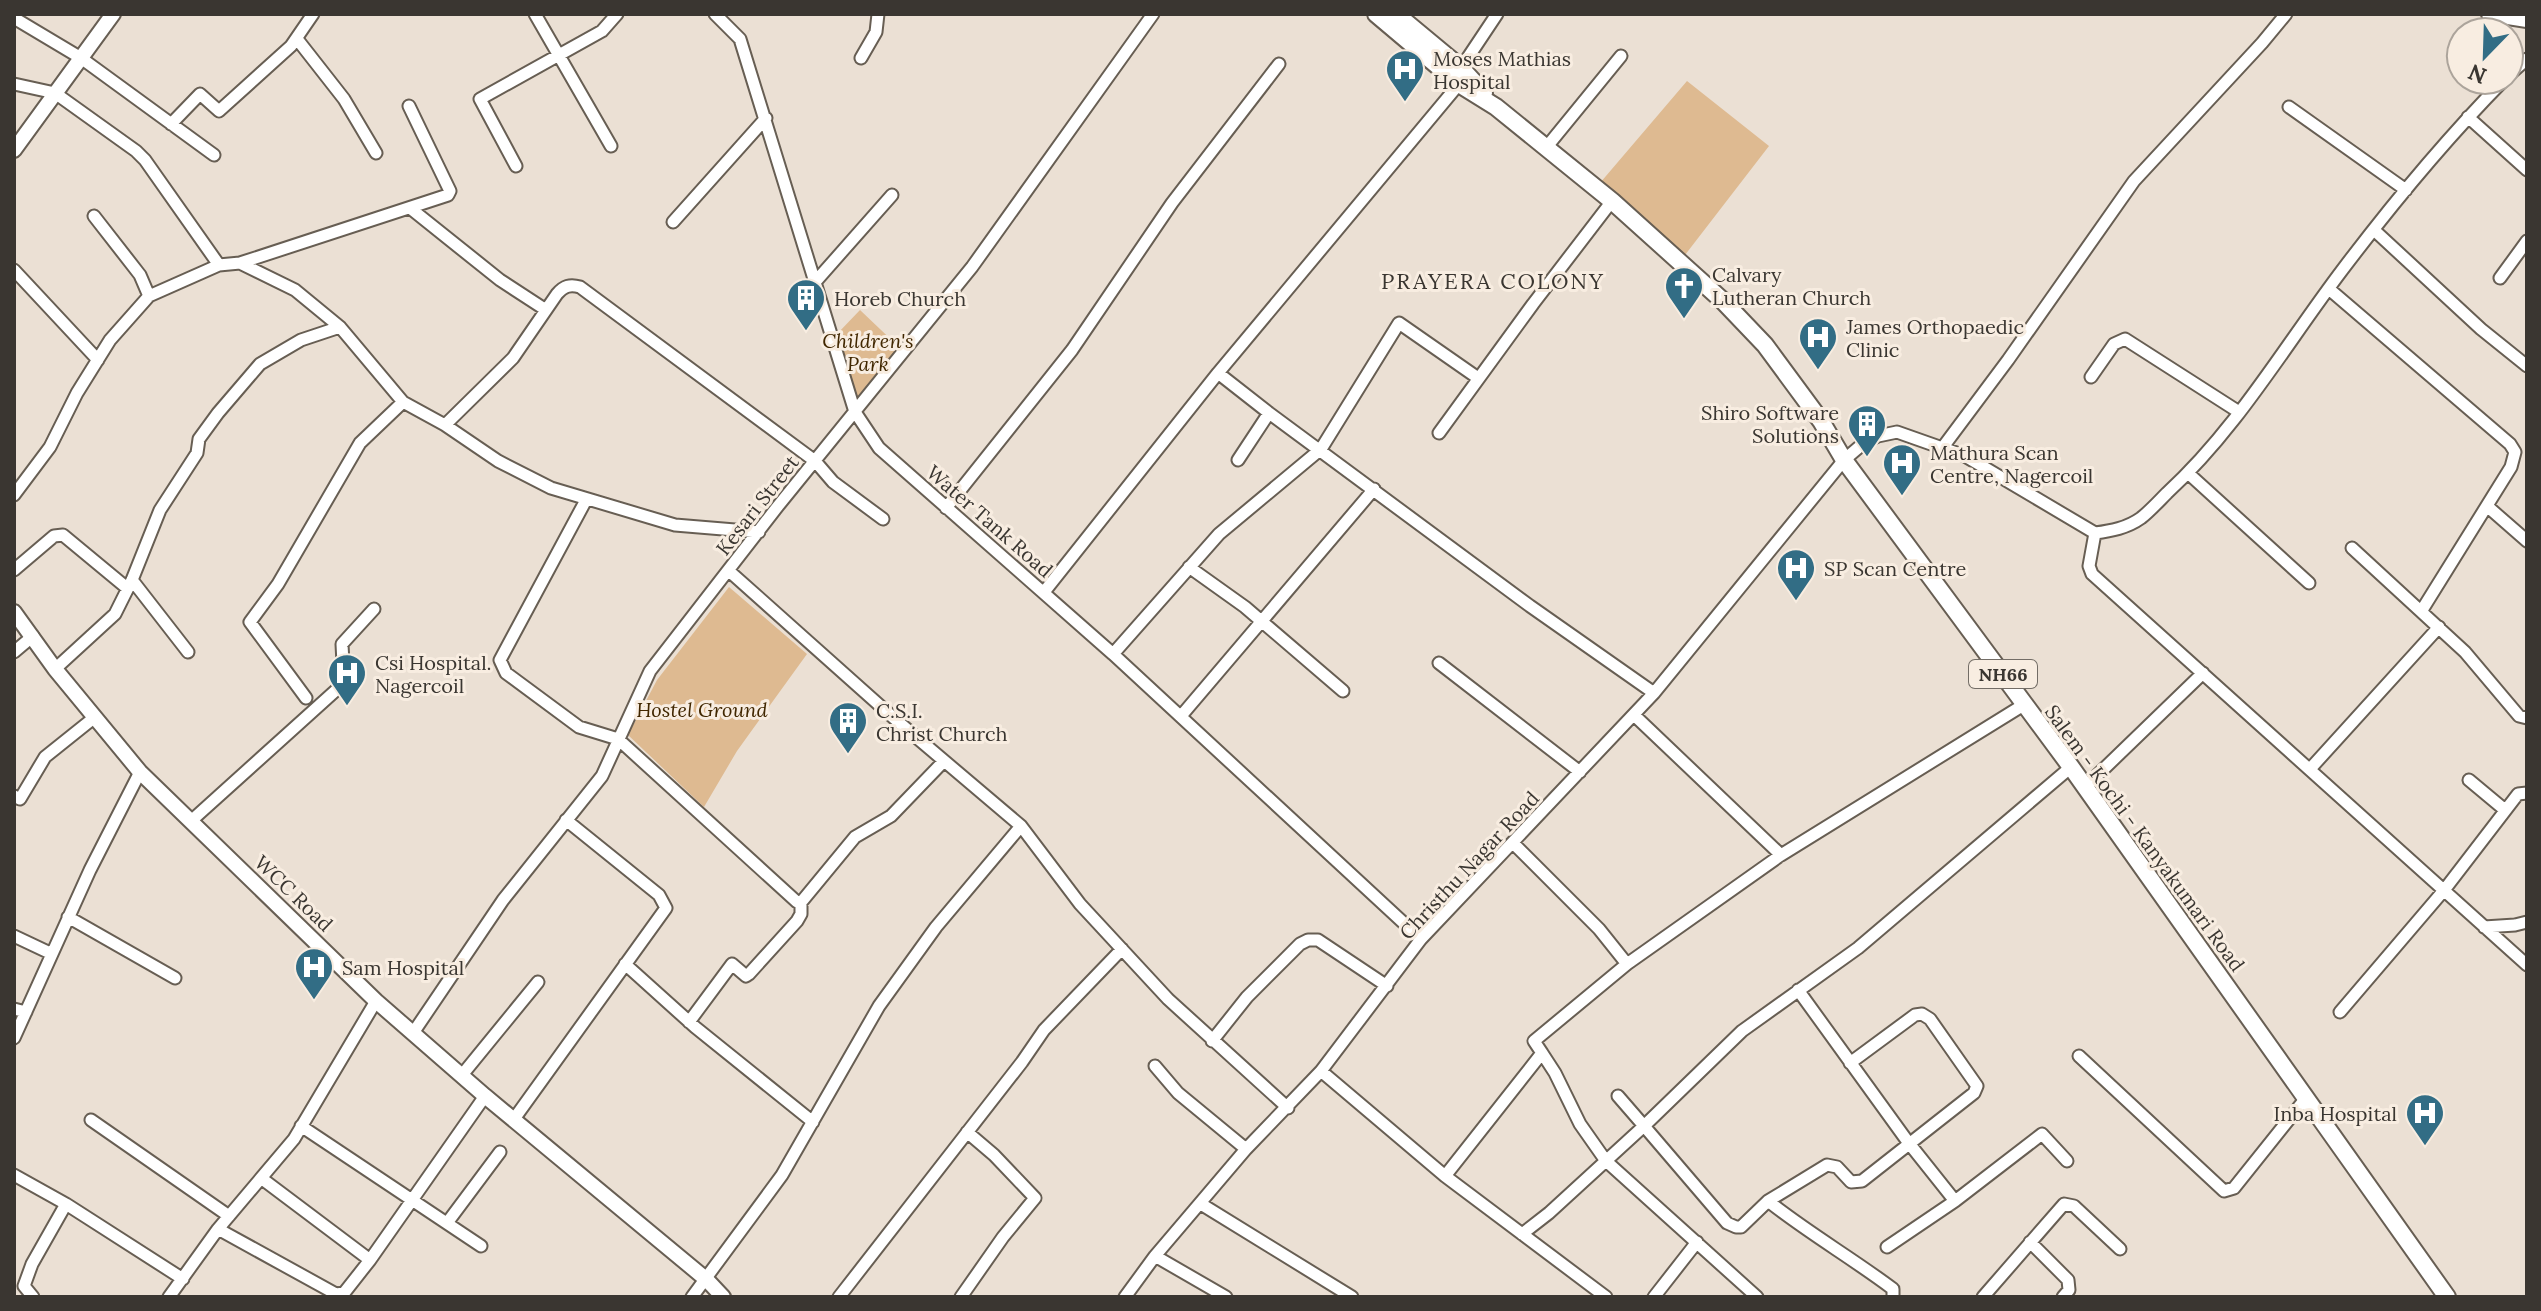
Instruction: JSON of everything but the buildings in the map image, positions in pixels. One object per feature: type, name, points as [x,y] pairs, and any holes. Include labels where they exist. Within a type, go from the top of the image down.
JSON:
[{"type":"highway","name":"Salem - Kochi - Kanyakumari Road","points":[[1376,14],[1460,76]]},
{"type":"highway","name":"Salem - Kochi - Kanyakumari Road","points":[[1396,14],[1460,76],[1612,201],[1723,301],[1765,345],[1821,421],[1844,460],[2071,767],[2447,1297]]},
{"type":"main road","points":[[14,150],[113,14]]},
{"type":"main road","points":[[2489,14],[2527,20]]},
{"type":"main road","name":"WCC Road","points":[[14,612],[55,669],[140,772],[376,1001],[707,1280],[723,1297]]},
{"type":"street","points":[[171,124],[200,94],[219,111],[297,39],[313,14]]},
{"type":"street","points":[[535,14],[611,146]]},
{"type":"street","points":[[516,166],[480,99],[602,31],[617,14]]},
{"type":"street","name":"Water Tank Road","points":[[715,14],[740,39],[855,412],[879,448],[1113,654],[1421,939]]},
{"type":"street","points":[[861,58],[876,32],[878,14]]},
{"type":"street","name":"Kesari Street","points":[[413,1033],[503,900],[602,776],[650,671],[972,267],[1153,14]]},
{"type":"street","points":[[1044,592],[1460,76],[1497,14]]},
{"type":"street","points":[[1943,447],[2134,181],[2286,14]]},
{"type":"street","points":[[14,18],[81,58],[214,155]]},
{"type":"street","points":[[297,39],[344,99],[376,153]]},
{"type":"street","points":[[1545,149],[1621,56]]},
{"type":"street","points":[[946,508],[1072,350],[1172,203],[1279,64]]},
{"type":"street","points":[[14,84],[55,93],[145,160],[219,265]]},
{"type":"street","points":[[2488,96],[2374,230],[2189,474],[2141,518],[2124,527],[2095,533],[2089,566],[2092,574],[2527,965]]},
{"type":"street","points":[[14,495],[50,447],[110,340],[149,296],[219,265],[240,263],[445,197],[450,191],[409,106]]},
{"type":"street","points":[[2289,107],[2406,190]]},
{"type":"street","points":[[2468,117],[2527,170]]},
{"type":"street","points":[[673,222],[766,118]]},
{"type":"street","points":[[816,281],[892,195]]},
{"type":"street","points":[[1439,433],[1612,201]]},
{"type":"street","points":[[410,208],[500,280],[546,310]]},
{"type":"street","points":[[94,216],[140,275],[149,296]]},
{"type":"street","points":[[2374,230],[2481,329],[2527,366]]},
{"type":"street","points":[[2500,278],[2527,241]]},
{"type":"street","points":[[240,263],[295,290],[340,327],[403,402],[445,425],[498,461],[551,488],[675,525],[759,532]]},
{"type":"street","points":[[14,270],[98,360]]},
{"type":"street","points":[[445,425],[513,358],[562,288],[573,285],[580,287],[815,461],[833,482],[883,519]]},
{"type":"street","points":[[2329,289],[2510,444],[2515,452],[2514,460],[2487,506],[2422,610]]},
{"type":"street","points":[[1113,654],[1219,534],[1321,449],[1399,323],[1478,378]]},
{"type":"street","points":[[55,669],[115,614],[160,510],[197,453],[199,439],[218,413],[260,364],[301,340],[340,327]]},
{"type":"street","points":[[2091,377],[2114,344],[2125,339],[2239,412]]},
{"type":"street","points":[[1218,373],[1530,606],[1654,693]]},
{"type":"street","points":[[306,698],[250,622],[278,584],[360,443],[403,402]]},
{"type":"street","points":[[1238,460],[1269,413]]},
{"type":"street","name":"Christhu Nagar Road","points":[[1125,1297],[1155,1256],[1246,1149],[1321,1071],[1421,939],[1654,693],[1844,460],[1865,442],[1897,432],[1943,447],[1965,456],[2095,533]]},
{"type":"street","points":[[2189,474],[2309,583]]},
{"type":"street","points":[[1181,716],[1374,489]]},
{"type":"street","points":[[586,500],[500,660],[506,673],[579,727],[618,739],[797,902],[801,902]]},
{"type":"street","points":[[2487,506],[2527,541]]},
{"type":"street","points":[[14,570],[54,536],[63,535],[130,584],[188,652]]},
{"type":"street","points":[[2352,548],[2465,652],[2523,717]]},
{"type":"street","points":[[1189,567],[1262,622],[1343,691]]},
{"type":"street","points":[[729,571],[1021,826],[1080,904],[1168,999],[1288,1108]]},
{"type":"street","points":[[191,821],[344,683],[342,644],[374,609]]},
{"type":"street","points":[[2310,769],[2439,627]]},
{"type":"street","points":[[14,652],[33,636]]},
{"type":"street","points":[[1439,663],[1580,772]]},
{"type":"street","points":[[2085,787],[2203,673]]},
{"type":"street","points":[[1757,1297],[1606,1161],[1580,1124],[1534,1041],[1627,964],[1781,855],[2025,704]]},
{"type":"street","points":[[2523,717],[2527,704]]},
{"type":"street","points":[[1634,715],[1781,855]]},
{"type":"street","points":[[14,796],[20,799],[45,757],[95,717]]},
{"type":"street","points":[[689,1022],[732,964],[746,976],[797,921],[801,914],[801,902],[855,837],[891,816],[944,761]]},
{"type":"street","points":[[1522,1234],[1644,1126],[1742,1031],[1858,948],[2071,767]]},
{"type":"street","points":[[14,1038],[20,1011],[140,772]]},
{"type":"street","points":[[2469,780],[2505,810]]},
{"type":"street","points":[[2340,1012],[2445,889],[2518,794],[2527,793]]},
{"type":"street","points":[[514,1119],[664,914],[665,904],[659,895],[566,820]]},
{"type":"street","points":[[692,1297],[782,1175],[879,1006],[936,927],[1021,826]]},
{"type":"street","points":[[1513,843],[1599,929],[1627,964]]},
{"type":"street","points":[[68,917],[175,978]]},
{"type":"street","points":[[2484,927],[2527,922]]},
{"type":"street","points":[[14,936],[50,953]]},
{"type":"street","points":[[1212,1041],[1247,997],[1300,944],[1308,940],[1318,940],[1387,986]]},
{"type":"street","points":[[839,1297],[1044,1030],[1122,949]]},
{"type":"street","points":[[625,964],[689,1022],[813,1122]]},
{"type":"street","points":[[462,1075],[538,982]]},
{"type":"street","points":[[1798,990],[1908,1142],[1955,1201]]},
{"type":"street","points":[[169,1297],[218,1229],[294,1139],[376,1001]]},
{"type":"street","points":[[1618,1096],[1732,1226],[1741,1227],[1768,1201],[1827,1165],[1837,1167],[1851,1182],[1862,1181],[1974,1093],[1977,1086],[1930,1019],[1922,1014],[1915,1015],[1850,1063]]},
{"type":"street","points":[[1445,1176],[1542,1053]]},
{"type":"street","points":[[2079,1056],[2224,1191],[2234,1188],[2306,1098]]},
{"type":"street","points":[[1155,1066],[1178,1093],[1246,1149]]},
{"type":"street","points":[[1321,1071],[1445,1176],[1606,1297]]},
{"type":"street","points":[[218,1229],[338,1295],[347,1291],[485,1096]]},
{"type":"street","points":[[91,1120],[229,1216]]},
{"type":"street","points":[[301,1126],[481,1246]]},
{"type":"street","points":[[961,1297],[1035,1198],[967,1132]]},
{"type":"street","points":[[1887,1247],[1955,1201],[2042,1134],[2067,1161]]},
{"type":"street","points":[[447,1223],[500,1152]]},
{"type":"street","points":[[14,1175],[66,1204],[183,1279]]},
{"type":"street","points":[[261,1178],[370,1260]]},
{"type":"street","points":[[1768,1201],[1796,1224],[1893,1289],[1893,1297]]},
{"type":"street","points":[[1983,1297],[2067,1203],[2120,1249]]},
{"type":"street","points":[[33,1297],[24,1286],[32,1264],[66,1204]]},
{"type":"street","points":[[1201,1204],[1352,1297]]},
{"type":"street","points":[[1654,1297],[1697,1242]]},
{"type":"street","points":[[2030,1242],[2068,1280],[2069,1290],[2063,1297]]},
{"type":"street","points":[[1155,1256],[1226,1297]]},
{"type":"green space","points":[[1687,81],[1769,146],[1685,255],[1600,183]]},
{"type":"green space","name":"Children's Park","points":[[860,310],[901,349],[856,408],[837,334]]},
{"type":"green space","name":"Hostel Ground","points":[[729,587],[807,654],[737,751],[704,807],[628,735],[657,680]]},
{"type":"place","name":"Moses Mathias Hospital","points":[[1405,103]]},
{"type":"place","name":"Calvary Lutheran Church","points":[[1684,320]]},
{"type":"place","name":"Horeb Church","points":[[806,332]]},
{"type":"place","name":"James Orthopaedic Clinic","points":[[1818,371]]},
{"type":"place","name":"Shiro Software Solutions","points":[[1867,458]]},
{"type":"place","name":"Mathura Scan Centre, Nagercoil","points":[[1902,497]]},
{"type":"place","name":"SP Scan Centre","points":[[1796,602]]},
{"type":"place","name":"Csi Hospital. Nagercoil","points":[[347,707]]},
{"type":"place","name":"C.S.I. Christ Church","points":[[848,755]]},
{"type":"place","name":"Sam Hospital","points":[[314,1001]]},
{"type":"place","name":"Inba Hospital","points":[[2425,1147]]},
{"type":"district","name":"PRAYERA COLONY","points":[[1493,281]]}]
